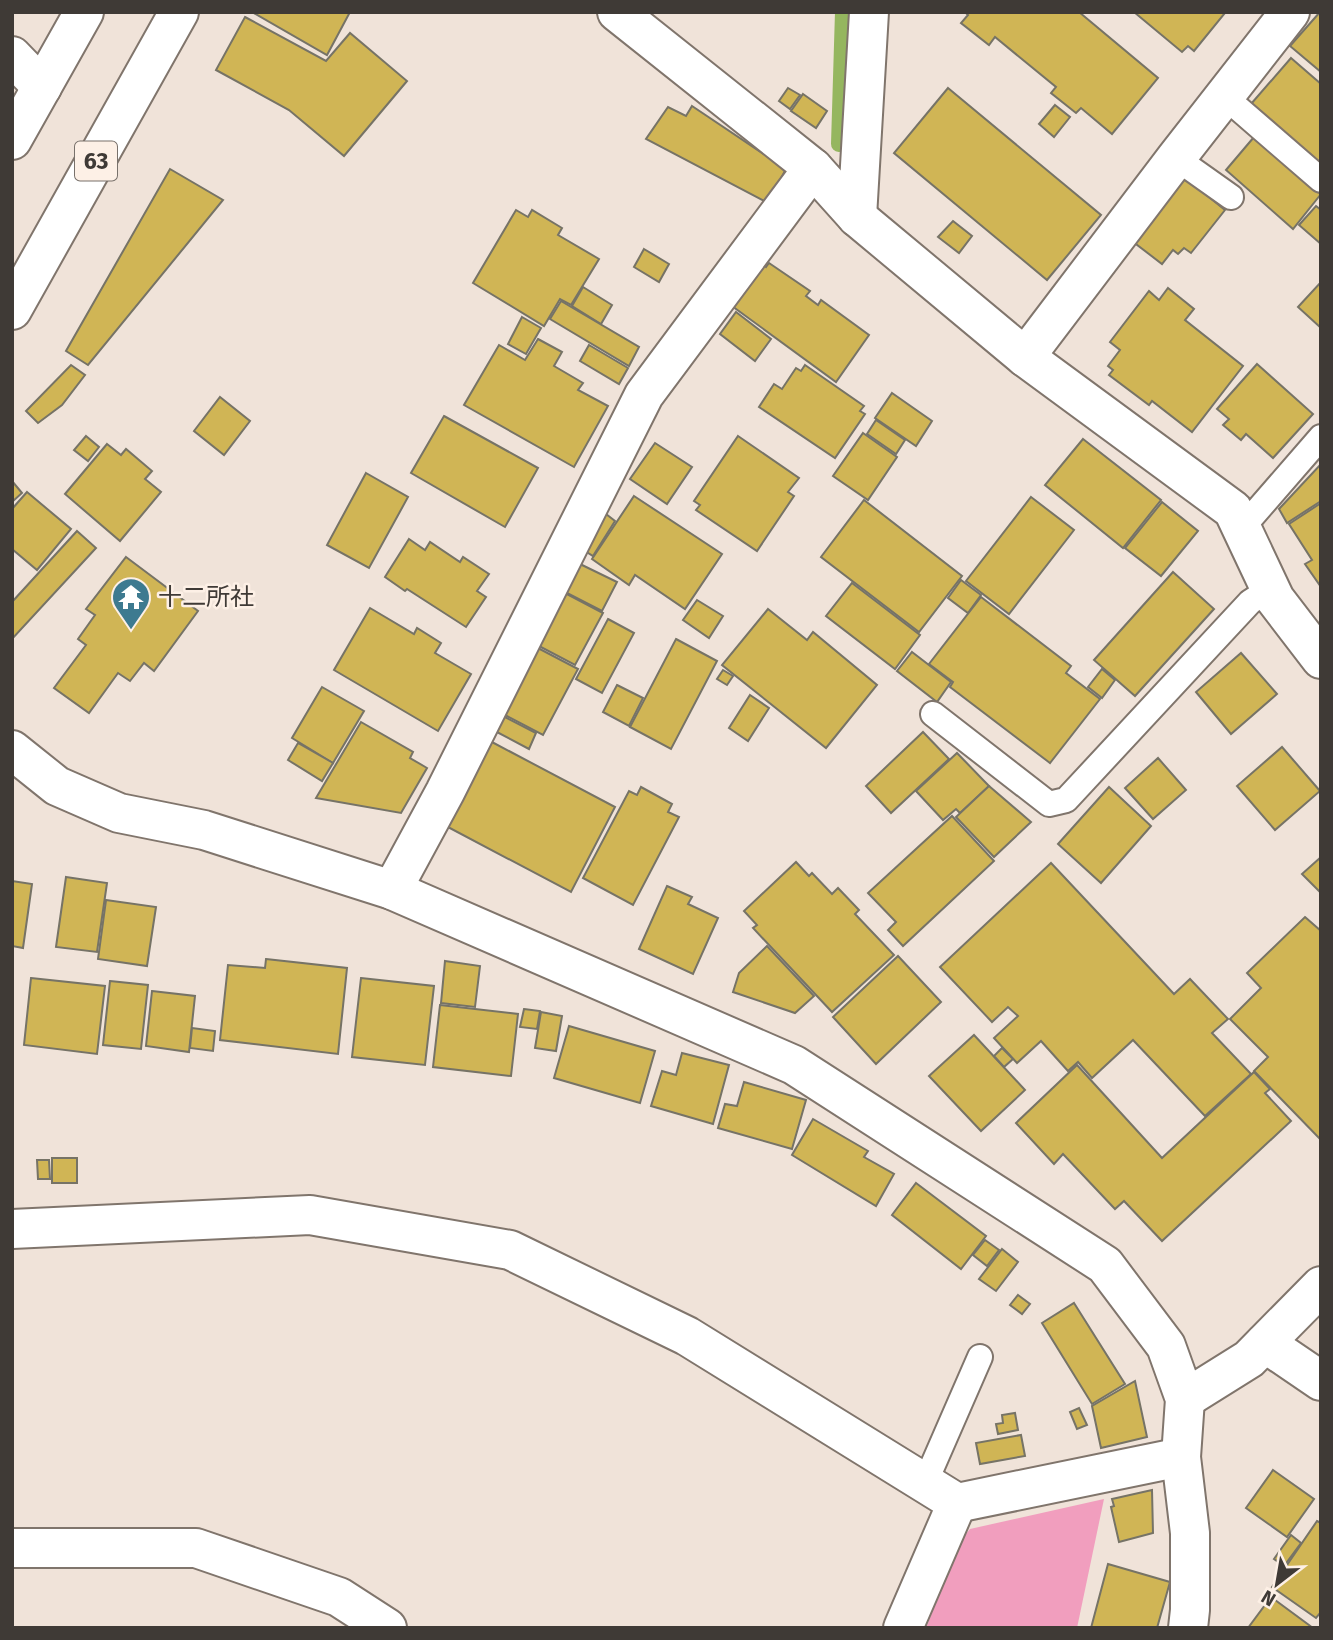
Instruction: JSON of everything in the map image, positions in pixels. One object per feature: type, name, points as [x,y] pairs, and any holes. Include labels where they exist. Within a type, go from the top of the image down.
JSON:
[{"type":"street","points":[[12,140],[84,12]]},
{"type":"street","name":"63","points":[[12,310],[179,12]]},
{"type":"street","points":[[617,12],[813,168],[857,216],[1025,357],[1233,510],[1275,599],[1321,659]]},
{"type":"street","points":[[857,216],[869,12]]},
{"type":"street","points":[[1025,357],[1290,12]]},
{"type":"street","points":[[12,56],[42,87]]},
{"type":"street","points":[[392,890],[445,792],[644,395],[813,168]]},
{"type":"street","points":[[12,751],[57,786],[119,813],[204,830],[392,890],[769,1054],[805,1072],[1105,1265],[1166,1346],[1185,1399],[1181,1457],[1189,1533],[1191,1610],[1188,1628]]},
{"type":"street","points":[[12,1229],[310,1215],[510,1250],[687,1336],[957,1503],[1181,1457]]},
{"type":"street","points":[[1185,1399],[1250,1359],[1321,1286]]},
{"type":"street","points":[[1265,1343],[1321,1381]]},
{"type":"street","points":[[903,1628],[957,1503]]},
{"type":"street","points":[[12,1548],[196,1548],[339,1597],[387,1628]]},
{"type":"lane","points":[[1224,96],[1321,180]]},
{"type":"lane","points":[[1176,158],[1231,197]]},
{"type":"lane","points":[[1242,528],[1321,437]]},
{"type":"lane","points":[[933,714],[1049,804],[1066,800],[1250,602],[1270,589]]},
{"type":"lane","points":[[925,1483],[980,1357]]},
{"type":"shaded area","points":[[1104,1499],[1077,1628],[926,1628],[959,1542],[970,1529]]},
{"type":"building","points":[[252,12],[350,12],[327,55]]},
{"type":"building","points":[[965,12],[1079,12],[1158,78],[1112,134],[1081,108],[1076,113],[1051,93],[1056,87],[995,37],[989,45],[961,23],[968,15]]},
{"type":"building","points":[[1134,12],[1225,13],[1194,51],[1188,46],[1182,52]]},
{"type":"building","points":[[1321,13],[1321,72],[1290,46]]},
{"type":"building","points":[[245,17],[326,61],[350,33],[407,81],[344,156],[289,110],[216,70]]},
{"type":"building","points":[[1291,58],[1321,84],[1321,166],[1251,104]]},
{"type":"building","points":[[788,88],[800,95],[790,109],[779,101]]},
{"type":"building","points":[[948,88],[1101,215],[1047,280],[894,153]]},
{"type":"building","points":[[803,94],[827,111],[816,128],[791,111]]},
{"type":"building","points":[[1055,105],[1070,117],[1054,137],[1039,124]]},
{"type":"building","points":[[692,106],[786,169],[768,203],[646,139],[668,107],[686,116]]},
{"type":"building","points":[[1254,137],[1321,194],[1293,229],[1226,170]]},
{"type":"building","points":[[170,169],[223,200],[88,365],[66,351]]},
{"type":"building","points":[[1183,176],[1225,210],[1191,253],[1184,248],[1178,254],[1173,250],[1162,264],[1132,241]]},
{"type":"building","points":[[1316,206],[1321,210],[1321,244],[1299,225]]},
{"type":"building","points":[[516,210],[528,217],[532,210],[562,228],[558,235],[599,259],[571,305],[560,299],[544,326],[473,283]]},
{"type":"building","points":[[953,221],[972,236],[959,253],[938,237]]},
{"type":"building","points":[[644,249],[669,264],[659,282],[634,267]]},
{"type":"building","points":[[769,263],[810,291],[806,296],[818,305],[821,300],[869,335],[836,382],[732,306],[763,264],[766,267]]},
{"type":"building","points":[[1321,282],[1321,328],[1298,307]]},
{"type":"building","points":[[583,287],[612,305],[601,324],[572,306]]},
{"type":"building","points":[[1168,288],[1194,309],[1185,320],[1243,366],[1192,432],[1152,401],[1149,405],[1109,375],[1113,370],[1108,366],[1120,350],[1110,342],[1149,291],[1159,300]]},
{"type":"building","points":[[561,301],[639,347],[629,366],[550,319]]},
{"type":"building","points":[[736,312],[771,339],[755,361],[720,334]]},
{"type":"building","points":[[522,317],[541,328],[526,354],[508,344]]},
{"type":"building","points":[[538,339],[562,352],[554,366],[583,383],[578,390],[608,406],[574,467],[464,405],[499,345],[525,360]]},
{"type":"building","points":[[589,345],[628,368],[619,384],[580,361]]},
{"type":"building","points":[[1257,364],[1313,414],[1273,458],[1246,434],[1241,440],[1223,425],[1229,419],[1217,409]]},
{"type":"building","points":[[71,365],[85,375],[62,405],[38,423],[26,411]]},
{"type":"building","points":[[805,365],[864,406],[860,411],[865,414],[835,458],[759,407],[774,384],[782,389],[796,368],[801,371]]},
{"type":"building","points":[[892,393],[932,421],[916,446],[875,418]]},
{"type":"building","points":[[220,397],[250,421],[224,455],[194,431]]},
{"type":"building","points":[[444,416],[538,468],[505,527],[411,473]]},
{"type":"building","points":[[876,420],[905,440],[896,454],[867,434]]},
{"type":"building","points":[[863,433],[897,457],[868,500],[833,476]]},
{"type":"building","points":[[86,436],[99,447],[88,461],[74,450]]},
{"type":"building","points":[[738,436],[799,478],[788,492],[794,496],[757,551],[696,510],[700,505],[694,501]]},
{"type":"building","points":[[1083,439],[1161,500],[1123,548],[1045,485]]},
{"type":"building","points":[[655,443],[692,467],[667,504],[630,479]]},
{"type":"building","points":[[107,444],[121,455],[126,449],[152,471],[145,479],[161,492],[120,541],[65,494]]},
{"type":"building","points":[[1321,464],[1321,501],[1287,523],[1279,509]]},
{"type":"building","points":[[366,473],[408,497],[369,568],[327,545]]},
{"type":"building","points":[[12,481],[22,493],[12,502]]},
{"type":"building","points":[[27,492],[71,529],[37,570],[12,549],[12,509]]},
{"type":"building","points":[[634,496],[722,554],[685,609],[635,575],[629,585],[592,559]]},
{"type":"building","points":[[1031,497],[1074,530],[1009,614],[966,581]]},
{"type":"building","points":[[864,500],[962,576],[919,632],[821,557]]},
{"type":"building","points":[[1162,502],[1198,531],[1161,576],[1125,548]]},
{"type":"building","points":[[1321,503],[1321,587],[1305,564],[1312,560],[1289,524]]},
{"type":"building","points":[[606,514],[615,521],[593,556],[582,549]]},
{"type":"building","points":[[77,531],[96,548],[12,639],[12,602]]},
{"type":"building","points":[[409,539],[425,550],[430,542],[460,562],[463,557],[489,574],[477,591],[486,597],[466,627],[385,577]]},
{"type":"building","points":[[126,557],[198,611],[154,671],[144,663],[130,681],[118,673],[89,713],[54,688],[86,645],[78,639],[95,615],[86,609]]},
{"type":"building","points":[[580,564],[617,582],[602,611],[565,592]]},
{"type":"building","points":[[1173,572],[1214,609],[1135,696],[1094,660]]},
{"type":"building","points":[[961,580],[981,595],[968,613],[948,598]]},
{"type":"building","points":[[852,583],[920,635],[895,669],[826,616]]},
{"type":"building","points":[[565,593],[603,613],[575,665],[537,645]]},
{"type":"building","points":[[981,597],[1071,666],[1066,673],[1100,699],[1050,763],[950,687],[953,682],[929,664]]},
{"type":"building","points":[[697,600],[723,616],[709,638],[683,620]]},
{"type":"building","points":[[370,608],[414,634],[417,628],[441,643],[435,653],[471,674],[438,731],[334,670]]},
{"type":"building","points":[[768,609],[807,640],[813,632],[877,685],[826,748],[722,665]]},
{"type":"building","points":[[608,619],[634,633],[602,693],[576,679]]},
{"type":"building","points":[[676,639],[717,661],[671,749],[630,727]]},
{"type":"building","points":[[536,647],[578,669],[543,735],[501,713]]},
{"type":"building","points":[[912,652],[951,682],[937,702],[897,671]]},
{"type":"building","points":[[1241,653],[1277,694],[1231,734],[1196,692]]},
{"type":"building","points":[[1102,669],[1115,680],[1102,698],[1088,687]]},
{"type":"building","points":[[723,670],[733,676],[727,685],[717,679]]},
{"type":"building","points":[[617,685],[643,698],[629,726],[603,712]]},
{"type":"building","points":[[322,687],[364,711],[333,763],[292,738]]},
{"type":"building","points":[[750,695],[769,708],[748,741],[729,728]]},
{"type":"building","points":[[501,715],[536,733],[529,749],[493,730]]},
{"type":"building","points":[[361,722],[413,752],[410,758],[427,768],[401,813],[316,798]]},
{"type":"building","points":[[923,732],[949,759],[891,813],[866,786]]},
{"type":"building","points":[[490,741],[615,807],[571,892],[446,826]]},
{"type":"building","points":[[298,743],[333,763],[322,781],[288,760]]},
{"type":"building","points":[[1282,747],[1320,791],[1275,830],[1237,786]]},
{"type":"building","points":[[957,753],[989,786],[960,813],[956,809],[943,820],[916,791]]},
{"type":"building","points":[[1158,758],[1186,790],[1153,819],[1125,788]]},
{"type":"building","points":[[989,786],[1031,822],[994,857],[956,817]]},
{"type":"building","points":[[641,787],[672,804],[668,812],[679,817],[633,905],[583,878],[629,791],[637,795]]},
{"type":"building","points":[[1109,787],[1151,826],[1101,883],[1058,844]]},
{"type":"building","points":[[952,816],[994,861],[903,946],[888,930],[896,922],[868,893]]},
{"type":"building","points":[[1321,857],[1321,893],[1302,874]]},
{"type":"building","points":[[796,862],[809,876],[812,873],[832,894],[838,888],[859,910],[855,914],[894,955],[832,1012],[753,928],[757,925],[744,911]]},
{"type":"building","points":[[1051,863],[1174,994],[1190,979],[1228,1019],[1212,1033],[1251,1074],[1205,1116],[1133,1040],[1092,1078],[1078,1062],[1068,1071],[1041,1041],[1017,1063],[994,1038],[1018,1016],[1008,1007],[992,1022],[940,967]]},
{"type":"building","points":[[66,877],[107,883],[97,952],[56,947]]},
{"type":"building","points":[[12,881],[32,884],[23,948],[12,946]]},
{"type":"building","points":[[667,886],[692,897],[688,904],[718,918],[693,974],[639,949]]},
{"type":"building","points":[[106,900],[156,907],[147,966],[98,959]]},
{"type":"building","points":[[1305,917],[1321,931],[1321,1140],[1254,1071],[1268,1057],[1230,1019],[1261,988],[1247,973]]},
{"type":"building","points":[[767,946],[814,996],[795,1013],[733,992],[739,973]]},
{"type":"building","points":[[898,956],[941,1002],[876,1064],[833,1017]]},
{"type":"building","points":[[266,959],[347,968],[338,1054],[220,1040],[228,965],[265,968]]},
{"type":"building","points":[[445,961],[480,966],[475,1007],[441,1003]]},
{"type":"building","points":[[31,978],[105,986],[97,1054],[24,1045]]},
{"type":"building","points":[[361,978],[434,986],[425,1065],[352,1057]]},
{"type":"building","points":[[110,981],[148,985],[141,1049],[103,1045]]},
{"type":"building","points":[[152,991],[195,996],[189,1052],[146,1046]]},
{"type":"building","points":[[440,1005],[518,1014],[511,1076],[433,1067]]},
{"type":"building","points":[[524,1009],[540,1011],[537,1029],[520,1027]]},
{"type":"building","points":[[541,1012],[562,1016],[556,1051],[535,1048]]},
{"type":"building","points":[[569,1026],[655,1051],[640,1103],[554,1078]]},
{"type":"building","points":[[192,1028],[215,1031],[213,1051],[190,1048]]},
{"type":"building","points":[[974,1035],[1025,1090],[981,1131],[929,1076]]},
{"type":"building","points":[[1002,1048],[1013,1059],[1004,1067],[994,1056]]},
{"type":"building","points":[[682,1053],[729,1065],[713,1124],[651,1106],[662,1071],[676,1075]]},
{"type":"building","points":[[1077,1065],[1162,1158],[1254,1072],[1270,1089],[1265,1093],[1291,1121],[1162,1241],[1124,1201],[1115,1209],[1063,1154],[1054,1164],[1016,1123]]},
{"type":"building","points":[[744,1082],[806,1100],[792,1149],[718,1128],[725,1104],[737,1106]]},
{"type":"building","points":[[813,1119],[868,1151],[864,1157],[894,1174],[876,1206],[792,1155]]},
{"type":"building","points":[[52,1158],[77,1158],[77,1183],[52,1183]]},
{"type":"building","points":[[37,1160],[49,1160],[50,1179],[38,1179]]},
{"type":"building","points":[[916,1183],[986,1236],[961,1269],[892,1215]]},
{"type":"building","points":[[985,1240],[999,1250],[987,1266],[973,1255]]},
{"type":"building","points":[[1002,1249],[1018,1262],[996,1291],[979,1279]]},
{"type":"building","points":[[1018,1295],[1030,1304],[1022,1314],[1010,1305]]},
{"type":"building","points":[[1074,1303],[1125,1384],[1092,1404],[1042,1323]]},
{"type":"building","points":[[1135,1381],[1147,1437],[1101,1448],[1092,1406]]},
{"type":"building","points":[[1079,1408],[1087,1425],[1077,1429],[1070,1412]]},
{"type":"building","points":[[1015,1413],[1018,1430],[998,1434],[996,1424],[1003,1423],[1002,1415]]},
{"type":"building","points":[[1021,1435],[1025,1456],[980,1464],[976,1443]]},
{"type":"building","points":[[1273,1470],[1314,1499],[1287,1537],[1246,1508]]},
{"type":"building","points":[[1152,1490],[1153,1533],[1119,1542],[1111,1507],[1114,1506],[1112,1499]]},
{"type":"building","points":[[1317,1521],[1321,1523],[1321,1612],[1316,1618],[1272,1587]]},
{"type":"building","points":[[1291,1535],[1301,1543],[1284,1566],[1274,1559]]},
{"type":"building","points":[[1108,1564],[1170,1582],[1157,1628],[1091,1628]]},
{"type":"building","points":[[1271,1597],[1313,1628],[1248,1628]]},
{"type":"waterway","points":[[839,144],[843,12]]},
{"type":"place","name":"十二所社","points":[[131,631]]}]
